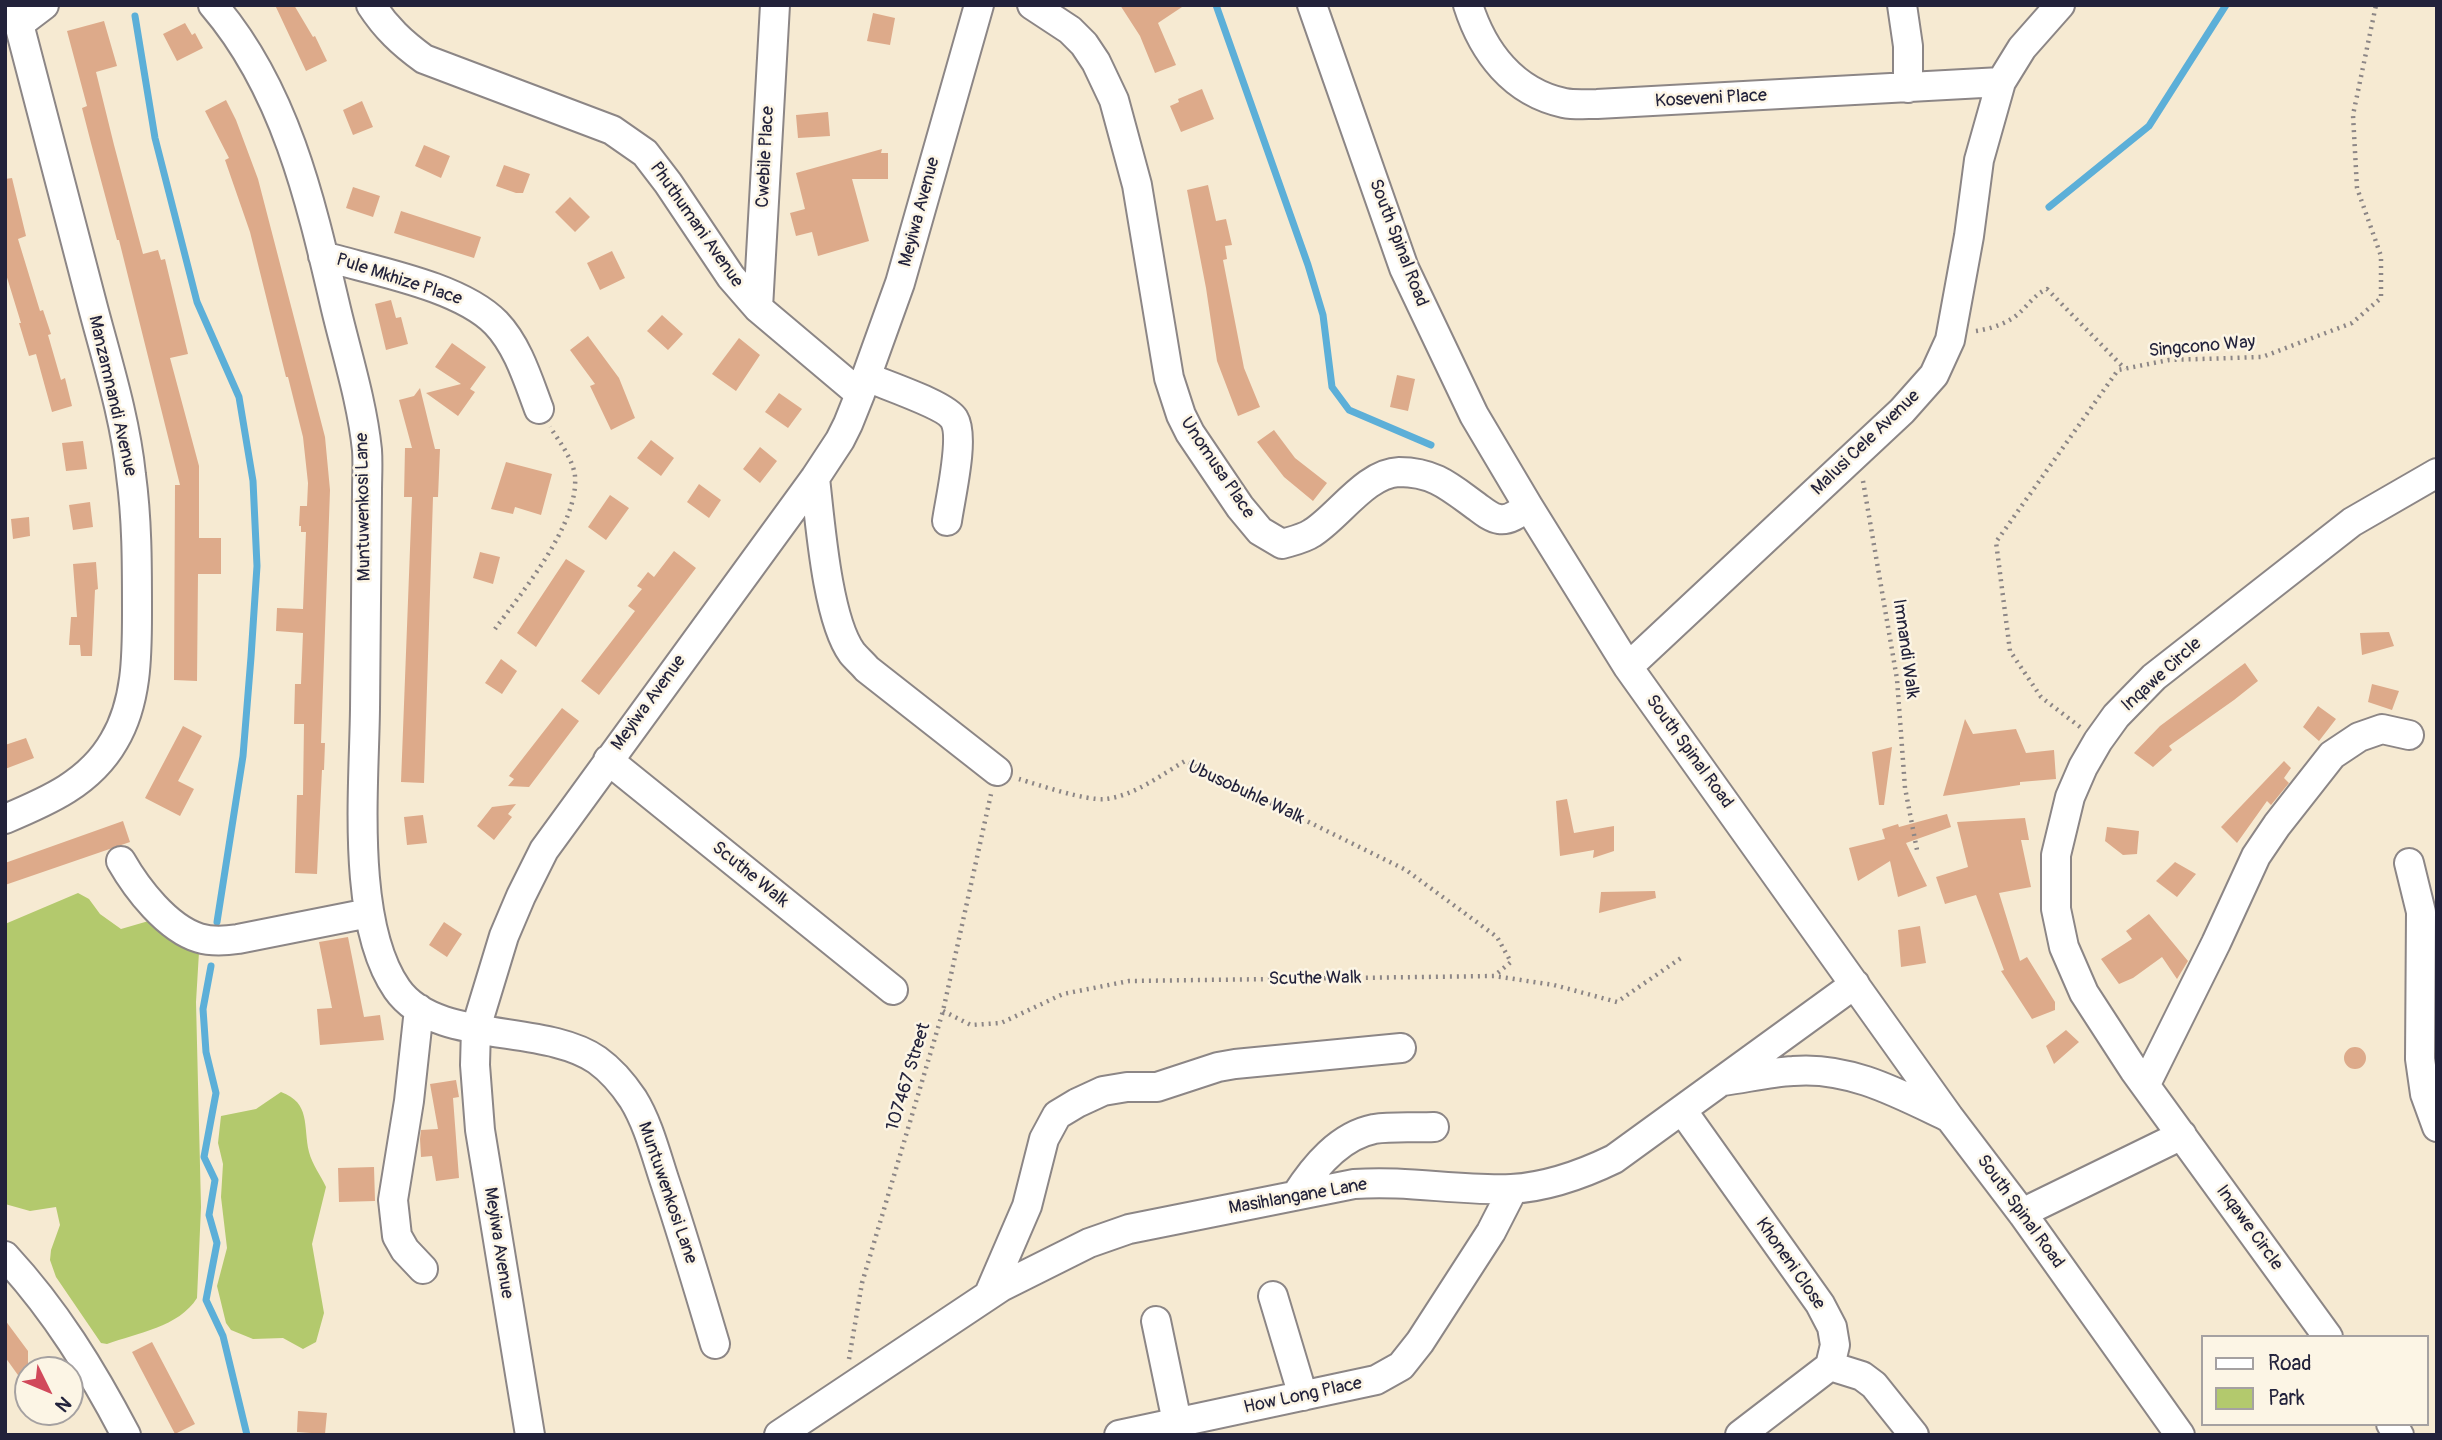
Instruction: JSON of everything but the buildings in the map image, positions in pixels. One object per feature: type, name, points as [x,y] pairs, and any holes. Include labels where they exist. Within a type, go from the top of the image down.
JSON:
[{"type":"street","points":[[14,15],[44,5]]},
{"type":"street","name":"Muntuwenkosi Lane","points":[[213,5],[249,53],[296,157],[361,412],[367,450],[365,885],[369,913],[385,971],[399,992],[419,1009],[439,1019],[568,1046],[596,1059],[618,1079],[634,1101],[651,1139],[715,1344]]},
{"type":"street","name":"Phuthumani Avenue","points":[[371,5],[399,41],[424,59],[612,130],[645,153],[730,276],[758,308],[864,386],[933,404],[954,417],[960,433],[947,521]]},
{"type":"street","name":"Cwebile Place","points":[[758,308],[775,5]]},
{"type":"street","name":"Meyiwa Avenue","points":[[530,1435],[480,1130],[475,1065],[476,1028],[504,936],[544,850],[840,440],[864,386],[912,243],[920,206],[979,5]]},
{"type":"street","name":"Unomusa Place","points":[[1032,5],[1070,30],[1084,44],[1114,100],[1137,185],[1173,396],[1190,433],[1240,507],[1260,531],[1282,544],[1311,535],[1362,489],[1395,472],[1432,476],[1486,514],[1500,520],[1512,518],[1528,506]]},
{"type":"street","name":"South Spinal Road","points":[[1312,5],[1404,268],[1474,415],[1528,506],[1628,667],[2179,1435]]},
{"type":"street","name":"Koseveni Place","points":[[1468,5],[1482,42],[1517,81],[1537,94],[1564,103],[1610,104],[2001,82]]},
{"type":"street","points":[[1902,5],[1908,46],[1908,88]]},
{"type":"street","name":"Malusi Cele Avenue","points":[[1628,667],[1902,411],[1934,375],[1951,334],[1969,236],[1979,160],[2001,82],[2022,48],[2060,5]]},
{"type":"street","name":"Manzamnandi Avenue","points":[[5,819],[46,802],[74,785],[105,755],[125,716],[133,685],[137,647],[137,556],[131,474],[119,408],[14,15]]},
{"type":"street","name":"Pule Mkhize Place","points":[[323,256],[442,290],[473,304],[498,324],[518,356],[539,409]]},
{"type":"street","name":"Inqawe Circle","points":[[2327,1335],[2119,1048],[2084,993],[2064,947],[2056,909],[2056,855],[2070,797],[2083,767],[2116,716],[2154,677],[2352,522],[2437,473]]},
{"type":"street","points":[[815,478],[833,605],[851,652],[867,669],[997,771]]},
{"type":"street","points":[[2146,1084],[2256,856],[2277,825],[2332,755],[2359,737],[2382,729],[2409,735]]},
{"type":"street","name":"Scuthe Walk","points":[[608,760],[893,990]]},
{"type":"street","points":[[121,861],[134,884],[148,900],[184,932],[201,939],[221,941],[369,913]]},
{"type":"street","points":[[2409,863],[2421,912],[2420,1059],[2425,1094],[2437,1127]]},
{"type":"street","name":"Masihlangane Lane","points":[[779,1435],[989,1294],[1069,1252],[1129,1229],[1354,1184],[1389,1181],[1471,1189],[1513,1189],[1583,1174],[1614,1158],[1855,984]]},
{"type":"street","points":[[419,1009],[407,1114],[393,1200],[397,1236],[405,1250],[423,1269]]},
{"type":"street","points":[[989,1294],[1027,1206],[1044,1139],[1057,1115],[1077,1103],[1103,1091],[1127,1087],[1157,1087],[1217,1067],[1401,1048]]},
{"type":"street","points":[[1720,1081],[1793,1071],[1844,1075],[1888,1088],[1949,1117]]},
{"type":"street","name":"Khoneni Close","points":[[1682,1110],[1820,1304],[1832,1327],[1835,1345],[1830,1366]]},
{"type":"street","points":[[1296,1195],[1318,1164],[1354,1136],[1374,1129],[1434,1127]]},
{"type":"street","points":[[2022,1213],[2182,1135]]},
{"type":"street","name":"How Long Place","points":[[1119,1435],[1376,1380],[1401,1366],[1420,1342],[1491,1231],[1513,1189]]},
{"type":"street","points":[[5,1256],[34,1287],[69,1335],[126,1435]]},
{"type":"street","points":[[1273,1296],[1303,1395]]},
{"type":"street","points":[[1156,1321],[1177,1422]]},
{"type":"street","points":[[1740,1435],[1830,1366],[1862,1376],[1874,1385],[1914,1435]]},
{"type":"path","name":"Singcono Way","points":[[2098,741],[2041,697],[2010,650],[1996,542],[2118,370],[2169,360],[2262,357],[2352,323],[2381,298],[2381,256],[2357,188],[2353,116],[2376,5]]},
{"type":"path","points":[[1951,334],[1990,329],[2014,317],[2040,292],[2047,289],[2126,369]]},
{"type":"path","points":[[495,629],[549,552],[563,527],[573,494],[575,475],[570,462],[539,409]]},
{"type":"path","name":"Imnandi Walk","points":[[1857,453],[1870,514],[1897,679],[1905,788],[1917,850]]},
{"type":"path","name":"Ubusobuhle Walk","points":[[997,771],[1087,797],[1106,799],[1137,788],[1185,761],[1406,870],[1497,937],[1511,962],[1494,976]]},
{"type":"path","name":"107467 Street","points":[[844,1390],[862,1283],[943,1011],[997,771]]},
{"type":"path","name":"Scuthe Walk","points":[[943,1011],[971,1025],[1001,1023],[1063,994],[1129,981],[1494,976],[1554,985],[1617,1002],[1681,958]]},
{"type":"green space","points":[[78,893],[89,899],[100,914],[121,929],[152,920],[199,952],[196,1002],[201,1207],[197,1298],[180,1316],[169,1322],[107,1344],[101,1343],[56,1277],[50,1260],[60,1225],[56,1207],[30,1211],[5,1204],[5,924]]},
{"type":"green space","points":[[281,1092],[297,1102],[301,1109],[310,1156],[326,1187],[312,1244],[324,1313],[316,1342],[303,1349],[283,1338],[253,1339],[231,1330],[226,1323],[217,1286],[227,1248],[221,1197],[223,1164],[218,1143],[221,1116],[256,1109]]},
{"type":"waterway","points":[[1216,5],[1308,265],[1323,315],[1332,387],[1349,410],[1431,445]]},
{"type":"waterway","points":[[2049,207],[2149,126],[2226,5]]},
{"type":"waterway","points":[[135,16],[155,138],[197,302],[239,397],[253,481],[257,566],[243,756],[217,922]]},
{"type":"waterway","points":[[211,966],[203,1009],[206,1052],[216,1093],[204,1157],[215,1180],[209,1215],[217,1243],[206,1300],[223,1336],[247,1435]]}]
